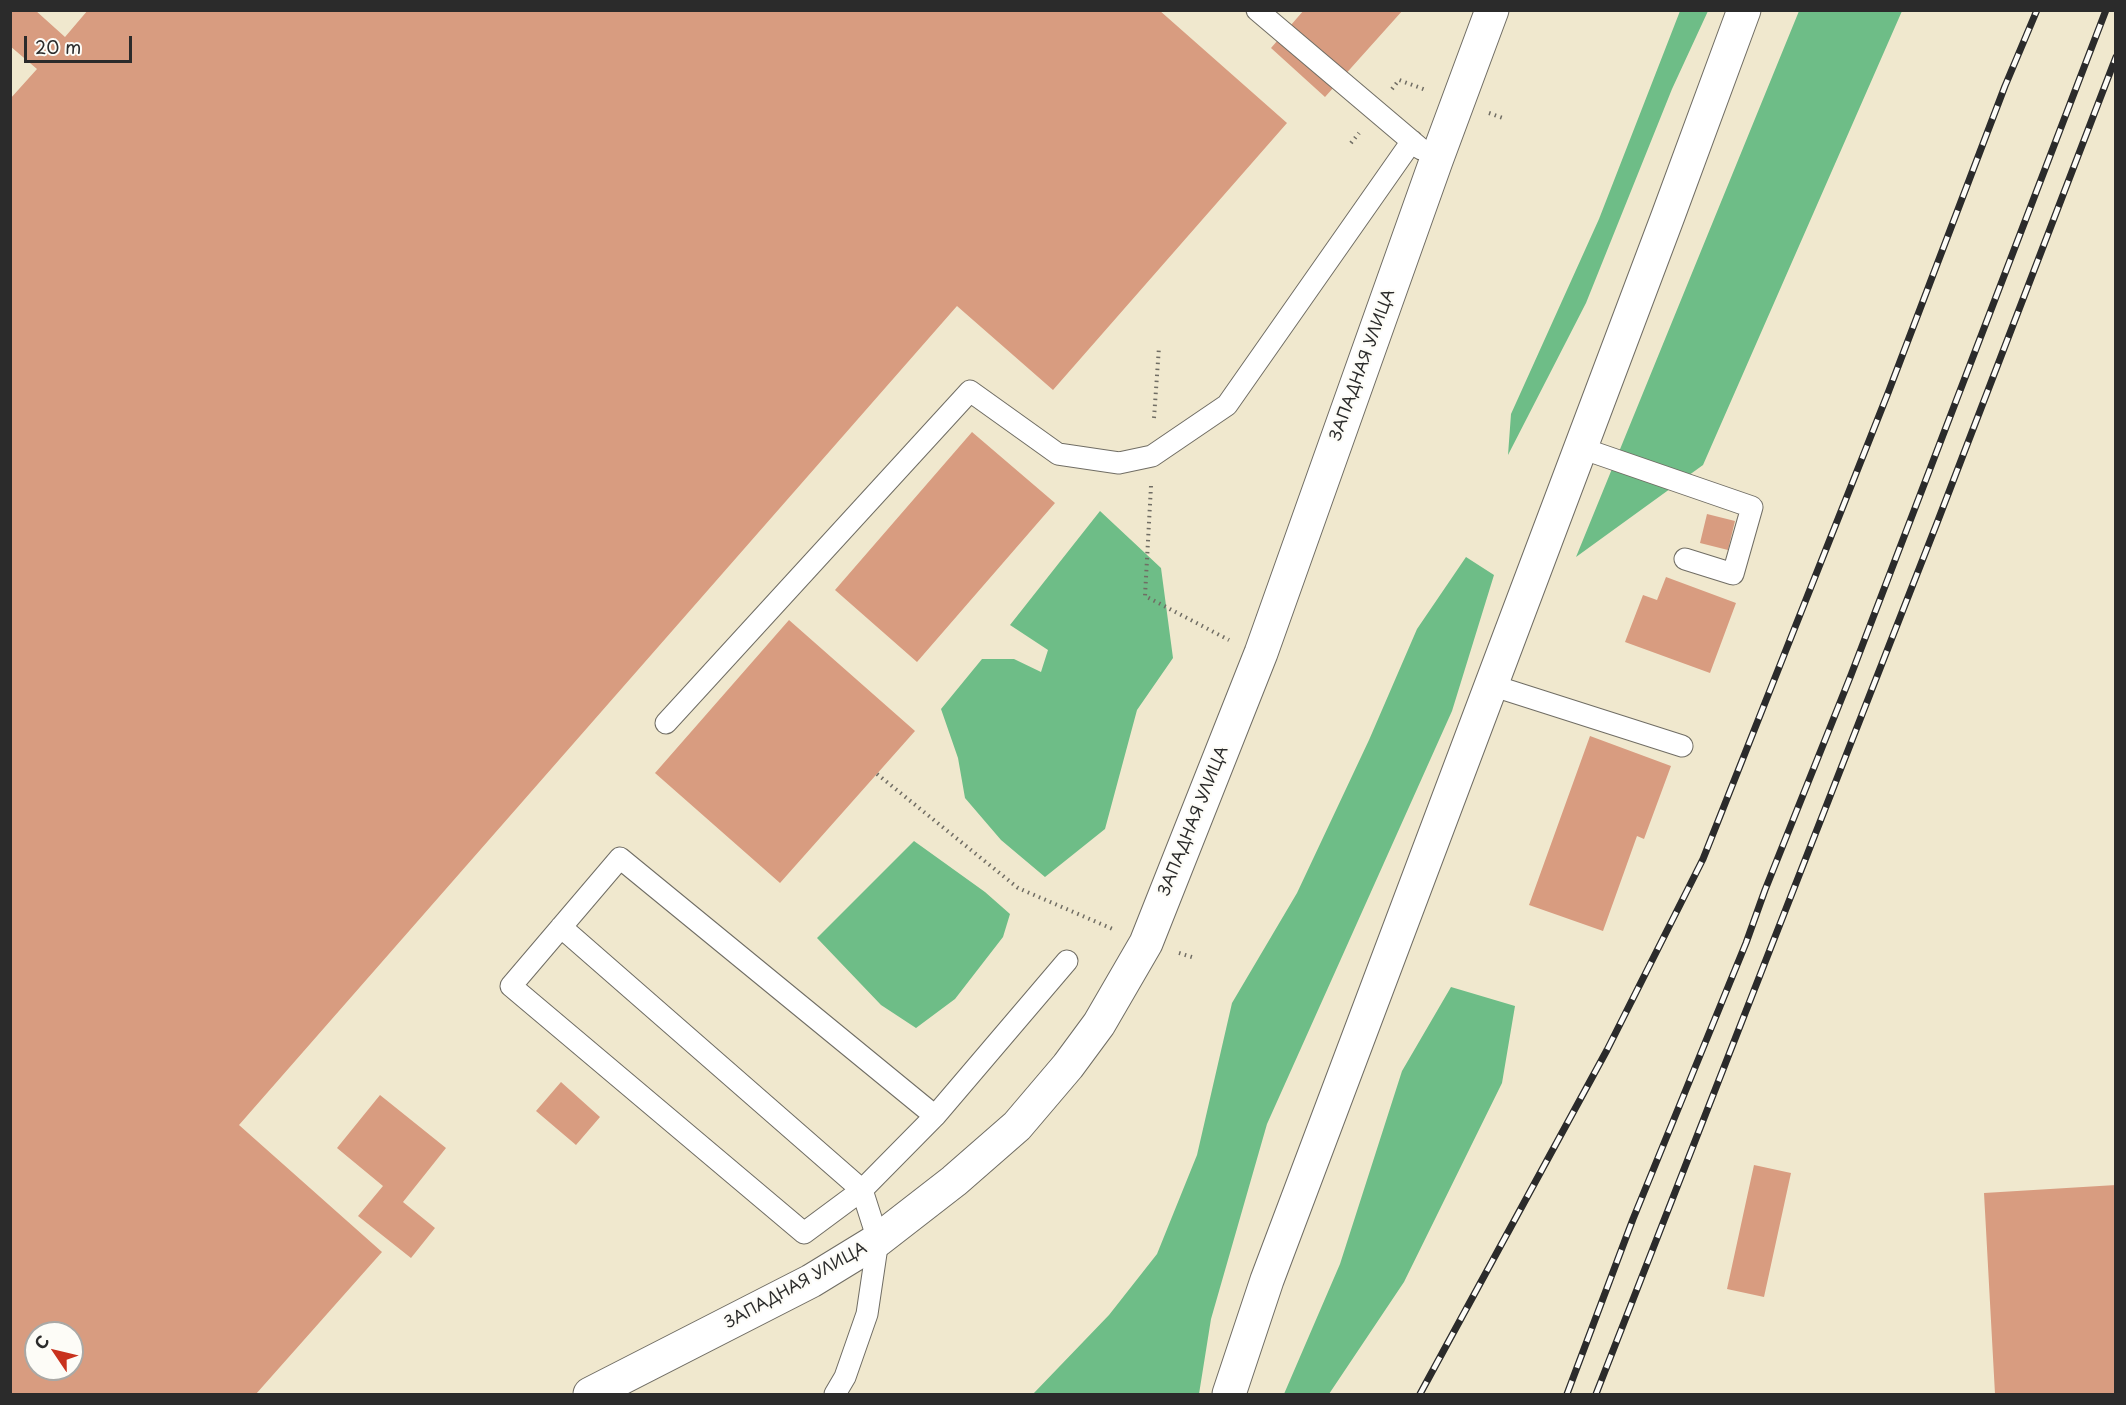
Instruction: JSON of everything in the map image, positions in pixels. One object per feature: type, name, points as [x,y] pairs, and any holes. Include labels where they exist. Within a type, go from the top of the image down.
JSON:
[{"type":"street","name":"ЗАПАДНАЯ УЛИЦА","points":[[590,1395],[812,1281],[878,1240],[954,1181],[1017,1126],[1068,1066],[1099,1024],[1146,943],[1261,653],[1424,151],[1492,10]]},
{"type":"street","points":[[1229,1395],[1267,1280],[1744,10]]},
{"type":"lane","points":[[666,723],[970,391],[1058,454],[1119,463],[1152,456],[1227,405],[1424,151],[1257,10]]},
{"type":"lane","points":[[1581,448],[1752,507],[1732,574],[1685,559]]},
{"type":"lane","points":[[1491,685],[1682,746]]},
{"type":"lane","points":[[935,1116],[620,858],[511,986],[804,1233],[862,1190],[935,1116],[1067,961]]},
{"type":"lane","points":[[561,927],[862,1190],[878,1240],[867,1314],[845,1377],[835,1395]]},
{"type":"path","points":[[1159,347],[1145,596],[1221,637],[1261,653]]},
{"type":"path","points":[[877,774],[1018,888],[1146,943],[1195,958]]},
{"type":"green space","points":[[1680,11],[1708,11],[1672,89],[1586,303],[1508,455],[1511,414],[1599,219]]},
{"type":"green space","points":[[1799,11],[1902,11],[1703,465],[1576,557]]},
{"type":"green space","points":[[1100,511],[1161,568],[1173,658],[1137,710],[1105,829],[1045,877],[1001,840],[965,798],[958,758],[941,709],[982,659],[1014,659],[1041,672],[1048,650],[1010,625]]},
{"type":"green space","points":[[1466,557],[1494,575],[1452,711],[1267,1124],[1211,1319],[1199,1394],[1033,1394],[1109,1315],[1157,1254],[1197,1155],[1232,1003],[1297,893],[1369,740],[1417,629]]},
{"type":"green space","points":[[914,841],[985,892],[1010,914],[1003,937],[955,999],[916,1028],[881,1005],[817,938]]},
{"type":"green space","points":[[1451,987],[1515,1006],[1502,1083],[1404,1282],[1329,1394],[1284,1394],[1340,1264],[1402,1071]]},
{"type":"building","points":[[10,10],[35,10],[65,37],[88,10],[1159,10],[1287,123],[1053,390],[957,306],[239,1125],[382,1252],[256,1394],[10,1394],[10,99],[37,69],[10,46]]},
{"type":"building","points":[[1304,10],[1403,10],[1325,97],[1271,48]]},
{"type":"building","points":[[972,432],[1055,503],[917,662],[835,590]]},
{"type":"building","points":[[1707,514],[1735,521],[1728,550],[1700,543]]},
{"type":"building","points":[[1666,577],[1736,603],[1710,673],[1625,642],[1643,595],[1657,600]]},
{"type":"building","points":[[789,620],[915,731],[780,883],[655,773]]},
{"type":"building","points":[[1590,736],[1671,766],[1644,839],[1637,836],[1603,931],[1529,905]]},
{"type":"building","points":[[561,1082],[600,1117],[576,1145],[536,1111]]},
{"type":"building","points":[[380,1095],[446,1148],[403,1202],[435,1228],[411,1258],[358,1216],[383,1186],[337,1148]]},
{"type":"building","points":[[1754,1165],[1791,1173],[1764,1297],[1727,1289]]},
{"type":"building","points":[[2116,1185],[2116,1394],[1995,1394],[1984,1193]]},
{"type":"railway","points":[[1420,1394],[1607,1050],[1703,859],[1888,393],[2005,86],[2037,10]]},
{"type":"railway","points":[[1567,1394],[1633,1219],[1746,943],[1851,675],[2106,10]]},
{"type":"railway","points":[[1596,1394],[1937,523],[2116,57]]}]
